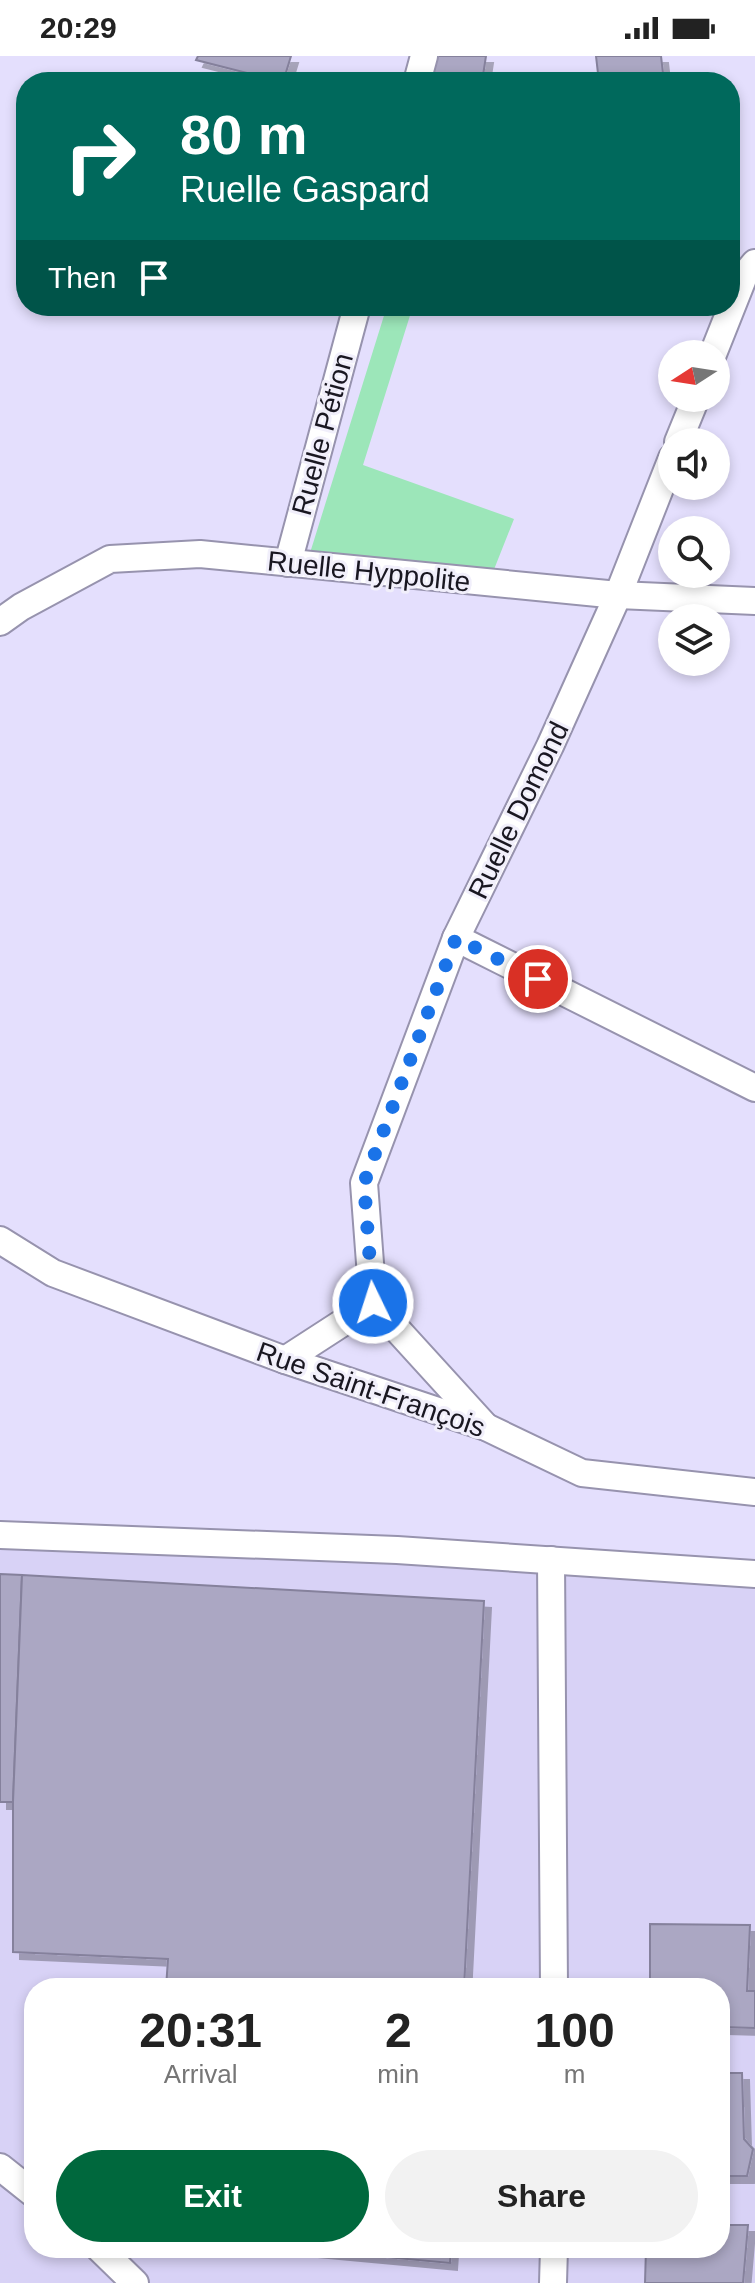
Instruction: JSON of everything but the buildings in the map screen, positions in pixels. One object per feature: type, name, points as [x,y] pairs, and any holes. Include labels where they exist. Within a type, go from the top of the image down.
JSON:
[{"type":"street","points":[[740,286],[755,263]]},
{"type":"street","name":"Ruelle Pétion","points":[[288,563],[354,316]]},
{"type":"street","points":[[719,340],[728,316]]},
{"type":"street","name":"Ruelle Domond","points":[[373,1303],[364,1183],[456,938],[550,746],[618,595],[658,494]]},
{"type":"street","name":"Ruelle Hyppolite","points":[[0,622],[21,607],[110,559],[200,554],[618,595],[755,601]]},
{"type":"street","points":[[456,938],[755,1088]]},
{"type":"street","name":"Rue Saint-François","points":[[0,1240],[53,1273],[285,1360],[486,1427],[582,1473],[755,1492]]},
{"type":"street","points":[[285,1360],[373,1303],[486,1427]]},
{"type":"street","points":[[0,1535],[397,1550],[755,1574]]},
{"type":"street","points":[[551,1560],[554,1978]]},
{"type":"street","points":[[0,2167],[24,2186]]},
{"type":"street","points":[[109,2258],[135,2283]]},
{"type":"street","points":[[553,2283],[554,2258]]},
{"type":"shaded area","points":[[0,1531],[755,1572],[755,2283],[0,2283]]},
{"type":"green space","points":[[384,316],[410,316],[363,465],[514,519],[493,572],[310,553]]},
{"type":"route","points":[[373,1303],[364,1183],[456,938],[538,979]]}]
